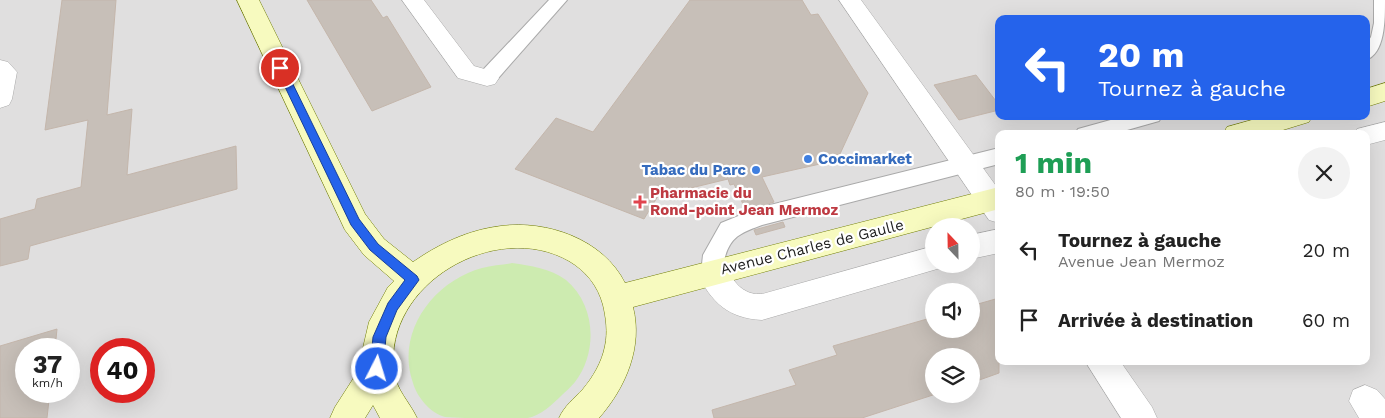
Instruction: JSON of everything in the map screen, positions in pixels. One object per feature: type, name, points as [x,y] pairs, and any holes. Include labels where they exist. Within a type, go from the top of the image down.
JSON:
[{"type":"street","points":[[248,0],[355,222],[374,247],[413,280]]},
{"type":"street","points":[[413,0],[466,72],[487,78]]},
{"type":"street","points":[[850,0],[964,165],[995,203]]},
{"type":"street","points":[[0,68],[5,72],[0,99]]},
{"type":"street","points":[[1370,97],[1385,92]]},
{"type":"street","points":[[1250,130],[1286,120]]},
{"type":"street","points":[[1370,135],[1385,131]]},
{"type":"street","name":"Avenue Charles de Gaulle","points":[[617,298],[995,204]]},
{"type":"street","points":[[400,418],[387,403],[377,369],[380,337],[392,306],[413,280],[442,257],[476,242],[512,236],[546,239],[577,250],[601,271],[617,298],[622,326],[618,355],[606,384],[585,411],[576,418]]},
{"type":"street","points":[[980,245],[995,242]]},
{"type":"street","name":"Avenue Charles de Gaulle","points":[[712,273],[734,301],[746,307],[762,307],[925,261]]},
{"type":"street","points":[[1105,365],[1140,418]]},
{"type":"street","points":[[347,418],[377,369]]},
{"type":"lane","points":[[487,78],[559,0]]},
{"type":"lane","points":[[1370,52],[1375,49],[1383,30],[1382,0]]},
{"type":"lane","points":[[1100,130],[1137,120]]},
{"type":"lane","points":[[712,273],[714,255],[729,229],[758,217],[995,157]]},
{"type":"shaded area","points":[[0,0],[1385,0],[1385,418],[0,418]]},
{"type":"green space","points":[[512,263],[540,268],[553,273],[566,280],[576,290],[588,315],[590,329],[588,357],[582,370],[573,384],[546,409],[533,417],[465,418],[439,415],[425,404],[413,383],[409,364],[409,345],[414,328],[423,311],[448,284],[482,268]]},
{"type":"building","points":[[62,0],[116,0],[107,115],[132,109],[127,175],[236,146],[237,189],[30,246],[28,259],[0,266],[0,219],[35,209],[37,199],[81,187],[88,120],[45,130]]},
{"type":"building","points":[[307,0],[371,0],[383,18],[387,16],[431,87],[372,111]]},
{"type":"building","points":[[690,0],[802,0],[811,15],[818,14],[868,93],[840,154],[818,159],[820,164],[762,177],[774,202],[746,211],[734,184],[730,185],[728,179],[658,196],[644,219],[515,169],[556,118],[593,132]]},
{"type":"building","points":[[976,75],[995,100],[995,111],[959,120],[934,85]]},
{"type":"building","points":[[783,222],[785,227],[756,235],[754,230]]},
{"type":"building","points":[[995,299],[995,365],[999,365],[999,373],[980,380],[980,348],[925,348],[925,398],[862,418],[714,418],[712,410],[796,385],[789,370],[837,355],[833,346],[925,320],[925,338],[980,338],[980,303]]},
{"type":"building","points":[[57,329],[56,338],[27,338]]},
{"type":"building","points":[[15,342],[15,403],[49,403],[47,418],[0,418],[0,346]]},
{"type":"place","name":"Coccimarket","points":[[808,159]]},
{"type":"place","name":"Tabac du Parc","points":[[756,170]]},
{"type":"place","name":"Pharmacie du Rond-point Jean Mermoz","points":[[640,202]]},
{"type":"route","points":[[280,68],[355,222],[374,247],[413,280],[392,306],[380,337],[377,369]]}]
